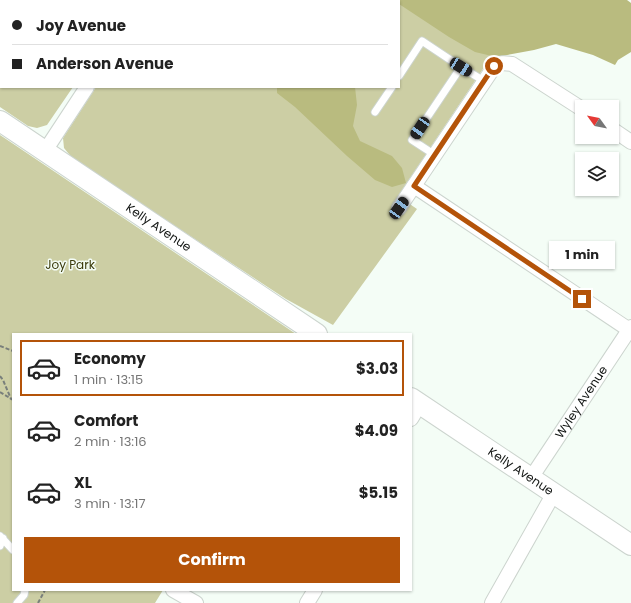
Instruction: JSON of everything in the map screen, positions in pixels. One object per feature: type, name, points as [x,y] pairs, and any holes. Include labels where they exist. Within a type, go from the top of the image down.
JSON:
[{"type":"main road","name":"Kelly Avenue","points":[[0,121],[315,333]]},
{"type":"main road","name":"Kelly Avenue","points":[[414,407],[531,478],[631,545]]},
{"type":"street","points":[[399,208],[494,66],[503,62],[512,64],[575,104]]},
{"type":"street","points":[[45,151],[86,88]]},
{"type":"street","points":[[619,134],[631,142]]},
{"type":"street","points":[[414,186],[630,329]]},
{"type":"street","name":"Wyley Avenue","points":[[531,478],[630,329]]},
{"type":"street","points":[[492,603],[554,493]]},
{"type":"street","points":[[176,591],[196,603]]},
{"type":"street","points":[[307,603],[314,591]]},
{"type":"lane","points":[[400,74],[422,41],[484,81]]},
{"type":"lane","points":[[435,155],[412,140],[461,67]]},
{"type":"lane","points":[[375,112],[391,88]]},
{"type":"lane","points":[[0,546],[2,537]]},
{"type":"lane","points":[[2,537],[12,549]]},
{"type":"lane","points":[[17,603],[24,595],[25,591]]},
{"type":"path","points":[[0,346],[12,351]]},
{"type":"path","points":[[0,376],[12,399]]},
{"type":"path","points":[[0,392],[12,399]]},
{"type":"path","points":[[38,603],[44,591]]},
{"type":"green space","points":[[400,0],[566,0],[495,51],[398,196],[417,209],[333,325],[286,299],[73,159],[64,148],[63,138],[95,88],[400,88]]},
{"type":"green space","points":[[400,0],[627,0],[631,3],[631,52],[618,60],[615,65],[593,55],[556,44],[534,50],[496,57],[475,52],[400,5]]},
{"type":"green space","points":[[0,88],[72,88],[47,125],[37,128],[28,126],[0,107]]},
{"type":"green space","points":[[277,88],[355,88],[357,105],[353,126],[360,141],[392,156],[402,168],[406,183],[392,187],[375,180],[295,107],[277,93]]},
{"type":"green space","name":"Joy Park","points":[[0,135],[295,333],[12,333],[12,591],[162,591],[155,603],[0,603]]},
{"type":"route","points":[[494,66],[414,186],[582,299]]}]
